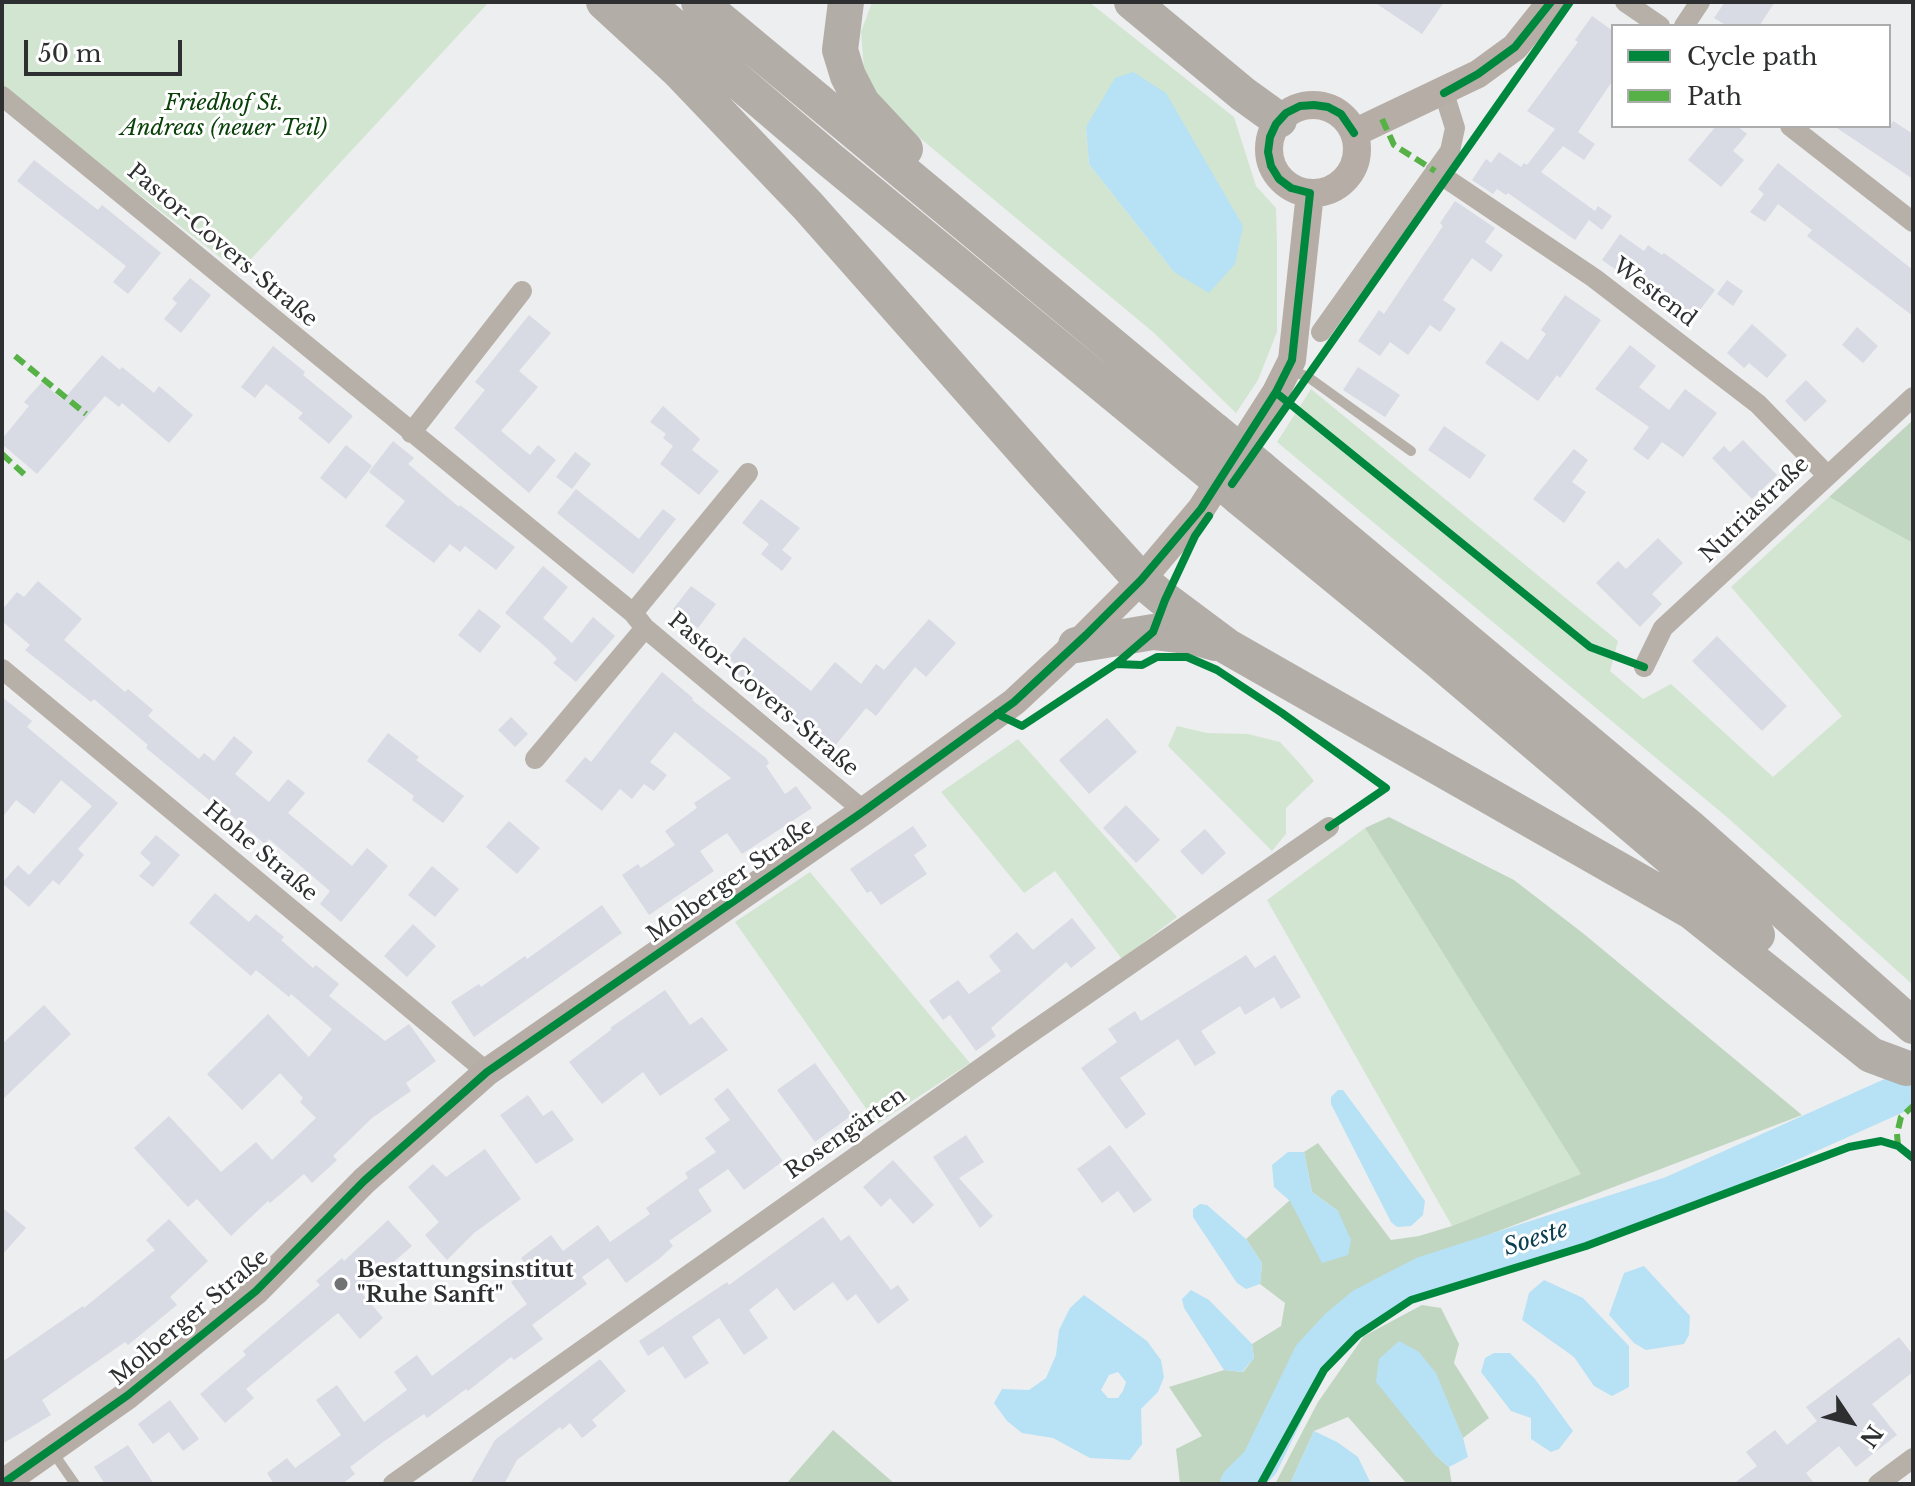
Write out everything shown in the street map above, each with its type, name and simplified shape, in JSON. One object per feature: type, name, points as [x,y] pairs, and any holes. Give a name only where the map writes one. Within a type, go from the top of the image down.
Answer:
[{"type":"highway","points":[[604,2],[679,71],[808,206],[1141,580],[1228,647],[1691,911],[1871,1055],[1909,1071]]},
{"type":"highway","points":[[645,2],[829,159],[1439,661],[1659,848],[1909,1071]]},
{"type":"highway","points":[[699,2],[1689,827],[1913,1026]]},
{"type":"highway","points":[[846,2],[840,50],[848,76],[862,103],[972,217],[1004,256]]},
{"type":"highway","points":[[1132,2],[1279,120]]},
{"type":"highway","points":[[1076,645],[1153,632],[1194,637],[1228,647]]},
{"type":"street","points":[[1354,133],[1444,93],[1478,74],[1515,47],[1551,2]]},
{"type":"street","points":[[1625,2],[1657,24]]},
{"type":"street","points":[[1685,24],[1700,2]]},
{"type":"street","points":[[1321,332],[1450,151],[1455,128],[1444,93]]},
{"type":"street","name":"Pastor-Covers-Straße","points":[[2,96],[639,620],[864,811]]},
{"type":"street","points":[[1300,106],[1328,107],[1341,114],[1354,133],[1357,154],[1353,167],[1345,180],[1334,188],[1310,193],[1291,188],[1279,179],[1271,166],[1268,152],[1270,137],[1279,120],[1300,106]]},
{"type":"street","points":[[1793,128],[1913,222]]},
{"type":"street","name":"Westend","points":[[1435,171],[1594,278],[1758,404],[1827,475]]},
{"type":"street","name":"Molberger Straße","points":[[2,1484],[128,1395],[256,1291],[364,1181],[487,1072],[864,811],[1014,702],[1076,645],[1141,580],[1201,509],[1288,369],[1295,336],[1310,193]]},
{"type":"street","points":[[411,433],[522,291]]},
{"type":"street","name":"Nutriastraße","points":[[1644,667],[1663,628],[1913,397]]},
{"type":"street","name":"Pastor-Covers-Straße","points":[[639,620],[748,473]]},
{"type":"street","points":[[535,759],[639,620]]},
{"type":"street","name":"Hohe Straße","points":[[2,669],[487,1072]]},
{"type":"street","name":"Rosengärten","points":[[393,1484],[1329,827]]},
{"type":"street","points":[[1878,1484],[1913,1458]]},
{"type":"lane","points":[[1288,369],[1308,377],[1411,451]]},
{"type":"lane","points":[[51,1450],[75,1484]]},
{"type":"green space","name":"Friedhof St. Andreas (neuer Teil)","points":[[2,2],[489,2],[239,272],[2,88]]},
{"type":"green space","points":[[872,2],[1089,2],[1234,117],[1256,186],[1276,208],[1277,244],[1277,332],[1258,380],[1236,413],[1153,332],[885,109],[865,82],[861,32]],"holes":[[[1086,127],[1174,272],[1089,164]]]},
{"type":"green space","points":[[1311,389],[1618,641],[1610,671],[1643,699],[1671,684],[1773,777],[1842,716],[1731,587],[1829,497],[1913,543],[1913,985],[1728,818],[1277,442]]},
{"type":"green space","points":[[1913,420],[1913,543],[1829,497]]},
{"type":"green space","points":[[1177,726],[1207,733],[1248,734],[1280,742],[1314,781],[1286,808],[1286,834],[1272,851],[1168,746]]},
{"type":"green space","points":[[1018,739],[1177,917],[1122,959],[1055,871],[1024,893],[941,792]]},
{"type":"green space","points":[[1389,817],[1514,880],[1584,934],[1802,1115],[1462,1245],[1448,1259],[1341,1314],[1292,1376],[1256,1460],[1232,1484],[1180,1484],[1176,1449],[1202,1436],[1169,1387],[1224,1370],[1243,1372],[1254,1358],[1252,1344],[1281,1326],[1285,1303],[1260,1284],[1262,1263],[1246,1239],[1290,1200],[1338,1211],[1312,1192],[1304,1152],[1318,1143],[1391,1240],[1452,1226],[1581,1174],[1365,828]]},
{"type":"green space","points":[[1365,828],[1582,1174],[1452,1226],[1267,900]]},
{"type":"green space","points":[[810,872],[970,1063],[877,1124],[735,922]]},
{"type":"green space","points":[[1422,1305],[1441,1308],[1459,1344],[1454,1363],[1489,1418],[1463,1438],[1451,1412],[1435,1455],[1449,1467],[1452,1484],[1407,1484],[1348,1417],[1314,1431],[1290,1484],[1275,1484],[1318,1402],[1364,1336]]},
{"type":"green space","points":[[833,1430],[895,1484],[786,1484]]},
{"type":"water","points":[[1133,72],[1166,93],[1243,226],[1235,264],[1209,293],[1174,272],[1089,164],[1086,127],[1115,78]]},
{"type":"water","points":[[1338,1090],[1343,1090],[1425,1201],[1423,1215],[1411,1226],[1397,1227],[1391,1222],[1331,1104],[1331,1097]]},
{"type":"water","points":[[1288,1152],[1304,1152],[1312,1192],[1338,1211],[1351,1240],[1348,1255],[1322,1263],[1290,1201],[1274,1187],[1272,1165]]},
{"type":"water","points":[[1200,1204],[1207,1205],[1246,1239],[1262,1263],[1260,1284],[1246,1289],[1237,1283],[1193,1217],[1193,1209]]},
{"type":"water","points":[[1644,1266],[1690,1316],[1689,1335],[1684,1344],[1646,1350],[1634,1343],[1609,1315],[1624,1273]]},
{"type":"water","points":[[1544,1280],[1583,1298],[1629,1346],[1629,1387],[1612,1396],[1594,1386],[1574,1357],[1522,1320],[1529,1293]]},
{"type":"water","points":[[1191,1290],[1209,1300],[1252,1344],[1254,1358],[1242,1372],[1224,1370],[1184,1308],[1182,1299]]},
{"type":"water","points":[[1084,1295],[1147,1341],[1161,1360],[1164,1377],[1158,1392],[1141,1409],[1142,1444],[1130,1460],[1090,1458],[1053,1438],[1022,1433],[1007,1421],[994,1403],[1002,1389],[1029,1390],[1046,1378],[1056,1355],[1059,1330],[1070,1308]],"holes":[[[1118,1372],[1126,1382],[1118,1398],[1108,1398],[1101,1390],[1109,1375]]]},
{"type":"water","points":[[1399,1341],[1419,1352],[1436,1373],[1463,1438],[1468,1457],[1449,1467],[1435,1455],[1376,1382],[1379,1359]]},
{"type":"water","points":[[1494,1353],[1510,1353],[1535,1379],[1573,1431],[1559,1449],[1551,1452],[1531,1439],[1531,1418],[1511,1411],[1481,1372],[1485,1358]]},
{"type":"water","points":[[1314,1431],[1358,1457],[1371,1484],[1290,1484]]},
{"type":"building","points":[[1374,2],[1444,2],[1422,34]]},
{"type":"building","points":[[1725,2],[1775,2],[1760,24],[1724,24],[1714,18]]},
{"type":"building","points":[[1592,16],[1611,30],[1611,83],[1578,132],[1595,144],[1584,160],[1563,146],[1541,172],[1595,211],[1598,206],[1612,216],[1602,230],[1589,220],[1575,240],[1508,193],[1506,195],[1497,189],[1493,194],[1472,180],[1486,159],[1491,163],[1499,152],[1521,167],[1524,163],[1527,165],[1555,129],[1527,111],[1578,42],[1575,40]]},
{"type":"building","points":[[1893,121],[1913,134],[1913,179],[1837,128],[1891,128]]},
{"type":"building","points":[[1714,128],[1740,128],[1747,134],[1733,151],[1744,160],[1721,187],[1688,160]]},
{"type":"building","points":[[34,160],[98,210],[102,205],[161,253],[128,294],[113,282],[126,266],[17,181]]},
{"type":"building","points":[[1778,163],[1913,270],[1913,316],[1807,236],[1812,230],[1778,204],[1765,222],[1750,212],[1764,194],[1758,189]]},
{"type":"building","points":[[1455,201],[1495,228],[1485,242],[1503,255],[1491,272],[1472,258],[1443,300],[1456,309],[1440,332],[1430,325],[1408,355],[1390,342],[1380,356],[1358,341],[1379,310],[1384,314],[1443,226],[1440,223]]},
{"type":"building","points":[[1620,234],[1644,251],[1648,245],[1662,255],[1664,253],[1715,290],[1688,326],[1672,314],[1675,310],[1664,302],[1669,294],[1635,270],[1629,279],[1602,260]]},
{"type":"building","points":[[190,278],[211,295],[181,333],[164,319],[177,303],[172,299]]},
{"type":"building","points":[[1727,280],[1743,291],[1733,306],[1717,294]]},
{"type":"building","points":[[1565,295],[1601,320],[1560,378],[1557,375],[1538,401],[1485,363],[1501,341],[1528,360],[1546,334],[1541,330]]},
{"type":"building","points":[[529,315],[551,333],[519,371],[538,387],[501,431],[530,455],[538,445],[556,460],[529,493],[454,428],[485,390],[475,382]]},
{"type":"building","points":[[1752,324],[1787,355],[1767,378],[1749,363],[1744,368],[1727,353]]},
{"type":"building","points":[[1857,327],[1878,346],[1863,363],[1842,345]]},
{"type":"building","points":[[1630,345],[1656,366],[1639,387],[1669,410],[1685,389],[1717,413],[1683,457],[1662,442],[1648,460],[1633,449],[1649,427],[1595,389]]},
{"type":"building","points":[[273,346],[353,416],[329,444],[298,418],[303,413],[266,384],[255,398],[241,387]]},
{"type":"building","points":[[102,355],[154,393],[159,386],[193,415],[169,443],[122,403],[119,407],[105,396],[37,474],[2,444],[2,439],[29,406],[24,402],[42,382],[63,400]]},
{"type":"building","points":[[1358,367],[1400,395],[1385,417],[1343,390]]},
{"type":"building","points":[[1806,380],[1827,401],[1805,422],[1785,401]]},
{"type":"building","points":[[663,406],[700,439],[692,450],[719,471],[699,495],[660,464],[673,446],[663,438],[666,434],[650,422]]},
{"type":"building","points":[[1444,426],[1486,455],[1470,479],[1428,450]]},
{"type":"building","points":[[1743,440],[1777,475],[1752,499],[1712,458],[1724,446],[1730,452]]},
{"type":"building","points":[[393,441],[414,458],[408,464],[459,507],[515,547],[496,570],[465,546],[460,552],[450,544],[434,563],[385,526],[405,501],[369,472]]},
{"type":"building","points":[[346,445],[372,466],[346,499],[320,478]]},
{"type":"building","points":[[1574,449],[1588,460],[1572,482],[1586,492],[1564,523],[1533,499]]},
{"type":"building","points":[[575,452],[591,464],[572,489],[556,477]]},
{"type":"building","points":[[576,489],[639,539],[663,509],[676,519],[633,574],[557,513]]},
{"type":"building","points":[[761,499],[800,528],[782,550],[792,558],[782,571],[761,554],[769,544],[742,523]]},
{"type":"building","points":[[1658,538],[1683,563],[1652,594],[1662,604],[1640,627],[1596,583],[1618,561],[1626,569]]},
{"type":"building","points":[[543,566],[568,587],[543,618],[572,643],[593,617],[615,636],[576,682],[553,663],[557,659],[548,649],[505,613]]},
{"type":"building","points":[[38,581],[82,619],[64,640],[125,692],[128,689],[153,710],[148,716],[199,759],[204,753],[214,761],[234,736],[253,752],[235,774],[269,802],[288,779],[305,793],[288,813],[352,866],[367,848],[388,866],[341,922],[320,904],[330,891],[269,839],[265,844],[216,802],[214,804],[146,748],[148,745],[94,699],[91,702],[25,650],[30,645],[2,621],[2,610],[17,592],[24,597]]},
{"type":"building","points":[[691,586],[716,604],[698,628],[673,609]]},
{"type":"building","points":[[479,609],[501,626],[480,653],[458,635]]},
{"type":"building","points":[[929,619],[956,643],[926,677],[915,667],[876,716],[866,708],[830,752],[765,694],[734,671],[738,666],[728,658],[744,637],[811,691],[835,662],[861,684],[876,664],[884,670]]},
{"type":"building","points":[[1717,636],[1787,706],[1762,731],[1692,661]]},
{"type":"building","points":[[662,672],[692,700],[766,758],[769,763],[766,766],[785,794],[796,786],[812,808],[742,854],[727,833],[700,851],[714,871],[649,915],[622,875],[638,864],[641,868],[675,845],[665,831],[697,808],[694,803],[731,778],[675,732],[650,762],[667,775],[654,791],[644,784],[632,799],[620,789],[602,811],[565,781],[585,757],[591,762]]},
{"type":"building","points":[[2,697],[32,721],[27,727],[118,803],[78,849],[84,855],[59,885],[53,880],[29,907],[2,883],[18,865],[29,875],[92,806],[61,780],[34,814],[16,800],[2,818]]},
{"type":"building","points":[[511,717],[528,734],[515,747],[498,730]]},
{"type":"building","points":[[1107,718],[1137,752],[1089,794],[1059,760]]},
{"type":"building","points":[[388,733],[419,757],[416,760],[464,796],[443,823],[412,800],[414,796],[367,761]]},
{"type":"building","points":[[1126,805],[1160,840],[1136,863],[1103,828]]},
{"type":"building","points":[[509,821],[540,848],[517,874],[486,847]]},
{"type":"building","points":[[913,826],[927,846],[914,855],[927,874],[881,905],[871,891],[867,893],[850,869]]},
{"type":"building","points":[[1205,829],[1226,853],[1202,875],[1180,851]]},
{"type":"building","points":[[156,835],[180,855],[153,887],[139,876],[151,863],[140,853]]},
{"type":"building","points":[[432,866],[459,889],[435,917],[408,895]]},
{"type":"building","points":[[215,893],[249,922],[256,914],[284,937],[281,940],[313,968],[316,965],[339,984],[329,996],[385,1041],[409,1024],[436,1061],[406,1083],[411,1091],[372,1118],[333,1156],[337,1160],[312,1183],[304,1174],[270,1203],[268,1201],[231,1236],[197,1199],[188,1207],[134,1148],[169,1116],[221,1172],[256,1142],[272,1160],[316,1118],[300,1102],[303,1098],[280,1073],[242,1110],[207,1074],[268,1014],[309,1057],[332,1029],[291,994],[289,997],[256,970],[251,976],[189,923]]},
{"type":"building","points":[[602,905],[622,933],[474,1037],[451,1002],[479,984],[481,987],[525,956],[527,959]]},
{"type":"building","points":[[1072,918],[1096,948],[1071,968],[1066,962],[991,1028],[996,1036],[976,1051],[950,1015],[943,1020],[929,1001],[958,980],[969,994],[1001,971],[989,956],[1017,932],[1033,950]]},
{"type":"building","points":[[413,924],[436,946],[407,977],[384,956]]},
{"type":"building","points":[[1246,955],[1255,968],[1275,955],[1301,997],[1281,1009],[1274,997],[1245,1015],[1240,1006],[1201,1031],[1216,1053],[1195,1066],[1178,1039],[1120,1078],[1146,1114],[1126,1129],[1081,1068],[1117,1042],[1108,1029],[1135,1011],[1141,1021]]},
{"type":"building","points":[[665,990],[690,1025],[702,1017],[728,1050],[660,1096],[643,1072],[602,1104],[569,1062],[610,1028]]},
{"type":"building","points":[[44,1005],[71,1034],[2,1100],[2,1044]]},
{"type":"building","points":[[815,1063],[852,1115],[815,1142],[777,1090]]},
{"type":"building","points":[[728,1088],[783,1161],[744,1190],[728,1169],[698,1190],[712,1211],[669,1241],[673,1246],[659,1259],[626,1283],[608,1258],[582,1277],[587,1284],[532,1325],[543,1339],[514,1360],[511,1357],[427,1418],[424,1414],[383,1442],[350,1467],[355,1474],[342,1484],[274,1484],[267,1473],[287,1458],[295,1468],[341,1435],[316,1400],[337,1385],[364,1422],[407,1390],[394,1372],[417,1355],[432,1376],[527,1304],[511,1282],[529,1269],[521,1258],[551,1235],[563,1251],[598,1225],[610,1242],[650,1214],[646,1208],[688,1178],[685,1173],[716,1152],[705,1138],[730,1120],[714,1099]]},
{"type":"building","points":[[528,1095],[543,1116],[552,1110],[574,1140],[536,1164],[500,1115]]},
{"type":"building","points":[[966,1135],[984,1162],[959,1178],[993,1216],[980,1228],[933,1157]]},
{"type":"building","points":[[1110,1145],[1152,1200],[1134,1213],[1118,1191],[1102,1203],[1077,1169]]},
{"type":"building","points":[[485,1149],[521,1199],[474,1233],[447,1260],[425,1235],[439,1222],[408,1187],[433,1164],[446,1177]]},
{"type":"building","points":[[893,1160],[934,1205],[913,1224],[890,1198],[881,1207],[863,1187]]},
{"type":"building","points":[[2,1207],[26,1228],[2,1255]]},
{"type":"building","points":[[823,1217],[841,1241],[849,1235],[891,1290],[898,1285],[909,1300],[878,1324],[856,1294],[847,1301],[833,1282],[794,1311],[777,1288],[749,1310],[768,1338],[744,1355],[719,1318],[692,1337],[709,1363],[685,1379],[663,1346],[648,1356],[639,1341],[727,1282],[729,1285]]},
{"type":"building","points":[[169,1219],[208,1261],[170,1297],[177,1305],[128,1345],[125,1342],[42,1400],[51,1415],[2,1444],[2,1362],[84,1308],[155,1250],[146,1240]]},
{"type":"building","points":[[388,1220],[412,1246],[360,1291],[383,1318],[360,1339],[338,1313],[246,1389],[254,1398],[225,1423],[200,1394],[246,1355],[243,1351],[320,1285],[316,1281],[342,1258],[344,1261]]},
{"type":"building","points":[[1899,1337],[1913,1355],[1913,1372],[1872,1404],[1897,1435],[1856,1467],[1839,1446],[1806,1473],[1815,1484],[1733,1484],[1757,1466],[1746,1452],[1775,1430],[1787,1445],[1817,1421],[1806,1407]]},
{"type":"building","points":[[600,1359],[626,1391],[592,1420],[597,1426],[582,1438],[570,1423],[562,1430],[560,1427],[517,1460],[504,1484],[470,1484],[495,1440]]},
{"type":"building","points":[[170,1400],[199,1439],[183,1451],[169,1432],[153,1444],[138,1424]]},
{"type":"building","points":[[128,1445],[154,1484],[105,1484],[94,1467]]},
{"type":"waterway","name":"Soeste","points":[[1239,1484],[1260,1463],[1312,1356],[1363,1307],[1425,1275],[1672,1195],[1913,1087]]},
{"type":"marked path","points":[[1382,119],[1394,145],[1435,171]]},
{"type":"marked path","points":[[15,356],[86,414]]},
{"type":"marked path","points":[[2,454],[25,475]]},
{"type":"marked path","points":[[1898,1146],[1901,1117],[1913,1106]]},
{"type":"cycle path","points":[[1444,93],[1478,74],[1515,47],[1551,2]]},
{"type":"cycle path","points":[[1232,484],[1570,2]]},
{"type":"cycle path","points":[[2,1484],[128,1395],[256,1291],[364,1181],[487,1072],[864,811],[1014,702],[1086,635],[1141,580],[1201,509],[1276,392],[1292,360],[1310,193],[1291,188],[1279,179],[1271,166],[1268,152],[1276,124],[1286,113],[1300,106],[1314,105],[1328,107],[1341,114],[1354,133]]},
{"type":"cycle path","points":[[1279,395],[1590,647],[1644,667]]},
{"type":"cycle path","points":[[1209,516],[1195,536],[1153,632],[1116,664],[1142,665],[1157,657],[1187,657],[1217,670],[1386,788],[1329,827]]},
{"type":"cycle path","points":[[997,714],[1022,726],[1116,664]]},
{"type":"cycle path","points":[[1261,1484],[1324,1370],[1358,1335],[1411,1300],[1586,1246],[1849,1147],[1881,1141],[1898,1146],[1913,1158]]},
{"type":"place","name":"Bestattungsinstitut \"Ruhe Sanft\"","points":[[341,1284]]}]
